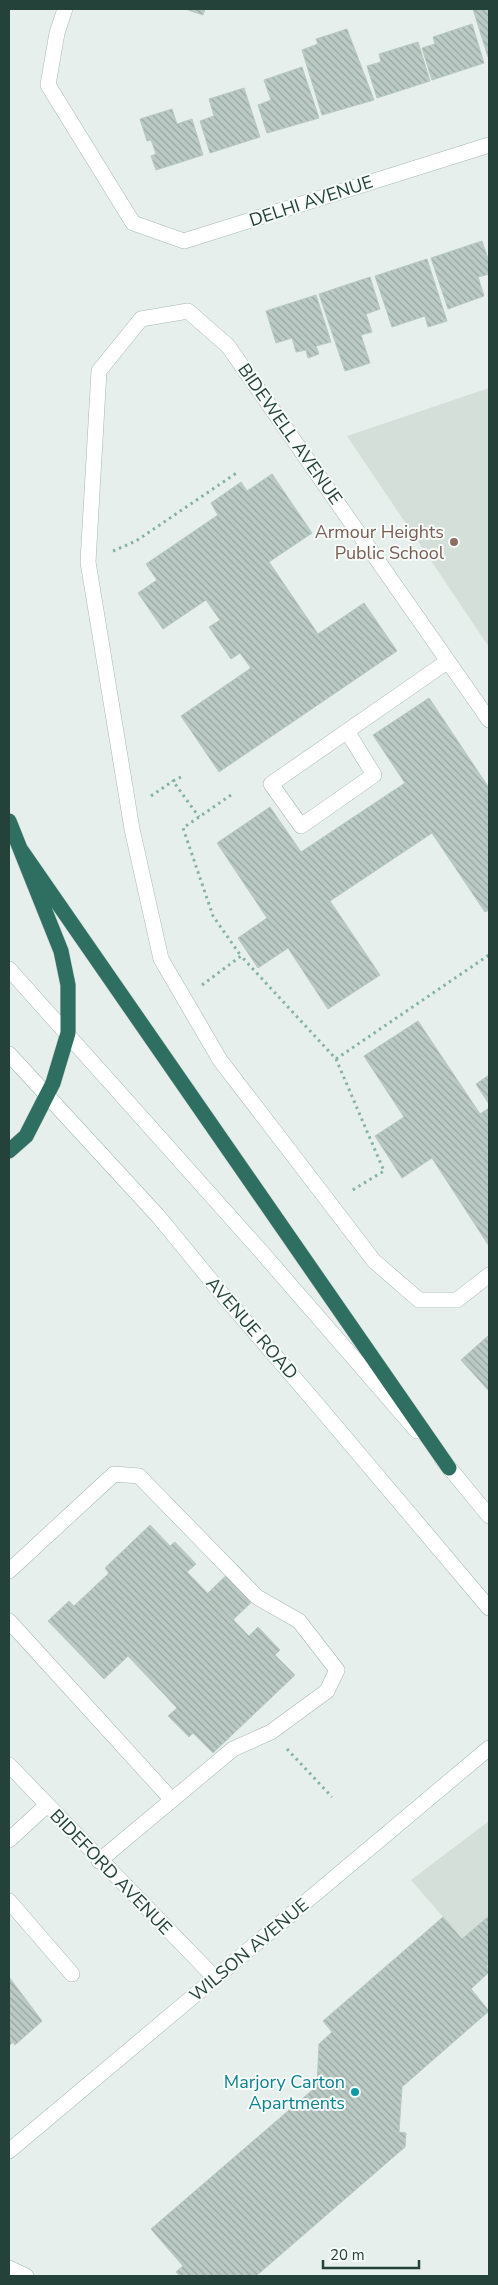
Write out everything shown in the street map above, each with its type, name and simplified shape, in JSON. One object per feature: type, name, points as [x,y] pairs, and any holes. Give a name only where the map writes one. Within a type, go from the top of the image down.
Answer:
[{"type":"highway","points":[[9,821],[61,951],[68,985],[68,1034],[53,1083],[26,1136],[9,1151]]},
{"type":"highway","points":[[21,850],[450,1468]]},
{"type":"main road","name":"DELHI AVENUE","points":[[65,9],[57,33],[48,84],[134,223],[184,241],[489,144]]},
{"type":"main road","name":"BIDEWELL AVENUE","points":[[88,562],[99,371],[141,319],[188,311],[228,346],[489,720]]},
{"type":"main road","points":[[88,562],[132,828],[160,959],[220,1060],[374,1261],[419,1300],[457,1300],[489,1275]]},
{"type":"main road","points":[[347,731],[374,775],[301,826],[271,784],[347,731],[448,661]]},
{"type":"main road","points":[[9,969],[450,1468],[489,1516]]},
{"type":"main road","name":"AVENUE ROAD","points":[[9,1054],[46,1097],[158,1216],[489,1608]]},
{"type":"main road","points":[[9,1571],[114,1474],[139,1476],[257,1597],[299,1621],[337,1670],[327,1691],[272,1732],[233,1749],[100,1860]]},
{"type":"main road","points":[[9,1621],[172,1800]]},
{"type":"main road","name":"WILSON AVENUE","points":[[9,2151],[489,1748]]},
{"type":"main road","name":"BIDEFORD AVENUE","points":[[9,1765],[215,1978]]},
{"type":"main road","points":[[9,1840],[47,1805]]},
{"type":"main road","points":[[9,1901],[72,1974]]},
{"type":"main road","points":[[9,2268],[26,2276]]},
{"type":"path","points":[[88,562],[136,541],[238,472]]},
{"type":"path","points":[[180,777],[173,781],[199,817]]},
{"type":"path","points":[[231,795],[183,828],[213,916],[241,956],[336,1059],[384,1171],[350,1191]]},
{"type":"path","points":[[195,990],[241,956]]},
{"type":"path","points":[[336,1059],[489,956]]},
{"type":"path","points":[[272,1732],[332,1797]]},
{"type":"shaded area","name":"Armour Heights Public School","points":[[489,388],[489,647],[347,436]]},
{"type":"shaded area","points":[[489,1821],[489,1970],[411,1880]]},
{"type":"building","points":[[185,9],[205,9],[203,15]]},
{"type":"building","points":[[473,9],[489,9],[489,57],[488,57]]},
{"type":"building","points":[[472,24],[484,63],[432,80],[422,48],[435,44],[433,37]]},
{"type":"building","points":[[347,29],[374,100],[322,115],[302,50],[318,44],[316,39]]},
{"type":"building","points":[[418,42],[430,81],[377,98],[367,66],[381,62],[379,54]]},
{"type":"building","points":[[302,67],[319,118],[267,133],[258,105],[271,100],[264,80]]},
{"type":"building","points":[[244,88],[260,137],[210,153],[200,121],[214,116],[209,99]]},
{"type":"building","points":[[172,109],[177,124],[192,119],[203,155],[156,170],[151,156],[156,154],[151,140],[147,141],[140,119]]},
{"type":"building","points":[[482,241],[489,261],[489,274],[478,277],[484,296],[448,309],[431,258]]},
{"type":"building","points":[[427,259],[447,321],[428,327],[425,316],[392,327],[375,276]]},
{"type":"building","points":[[370,277],[380,309],[366,314],[372,332],[361,335],[370,363],[345,371],[319,294]]},
{"type":"building","points":[[316,295],[331,342],[316,346],[319,354],[308,358],[306,350],[296,352],[292,338],[276,343],[266,311]]},
{"type":"building","points":[[272,474],[312,533],[269,562],[318,634],[364,603],[397,651],[219,772],[181,716],[251,668],[240,653],[231,659],[209,627],[220,620],[206,600],[163,629],[138,593],[157,580],[146,564],[218,515],[211,503],[241,482],[247,491]]},
{"type":"building","points":[[429,698],[489,788],[489,910],[485,912],[432,833],[330,901],[380,975],[328,1009],[288,948],[258,968],[238,938],[267,918],[217,843],[270,807],[301,852],[405,783],[373,735]]},
{"type":"building","points":[[418,1021],[480,1114],[489,1108],[489,1246],[432,1158],[402,1178],[375,1136],[404,1117],[364,1056]]},
{"type":"building","points":[[489,1075],[489,1104],[476,1084]]},
{"type":"building","points":[[489,1335],[489,1391],[461,1360]]},
{"type":"building","points":[[150,1525],[170,1546],[175,1542],[196,1564],[187,1572],[249,1636],[258,1627],[280,1650],[275,1655],[295,1675],[213,1753],[193,1733],[189,1737],[168,1716],[177,1708],[128,1656],[104,1679],[48,1621],[69,1601],[74,1606],[109,1573],[105,1568]]},
{"type":"building","points":[[237,1565],[262,1592],[233,1620],[208,1593]]},
{"type":"building","name":"Marjory Carton Apartments","points":[[489,1916],[489,1964],[486,1966],[489,1972],[471,1989],[489,2011],[402,2087],[399,2132],[406,2133],[405,2147],[256,2276],[180,2276],[176,2272],[183,2266],[151,2229],[317,2086],[319,2044],[332,2032],[323,2021],[443,1917],[462,1939]]},
{"type":"building","points":[[9,1977],[42,2021],[15,2045],[13,2042],[9,2046]]},
{"type":"place","name":"Armour Heights Public School","points":[[454,542]]},
{"type":"place","name":"Marjory Carton Apartments","points":[[355,2092]]}]
